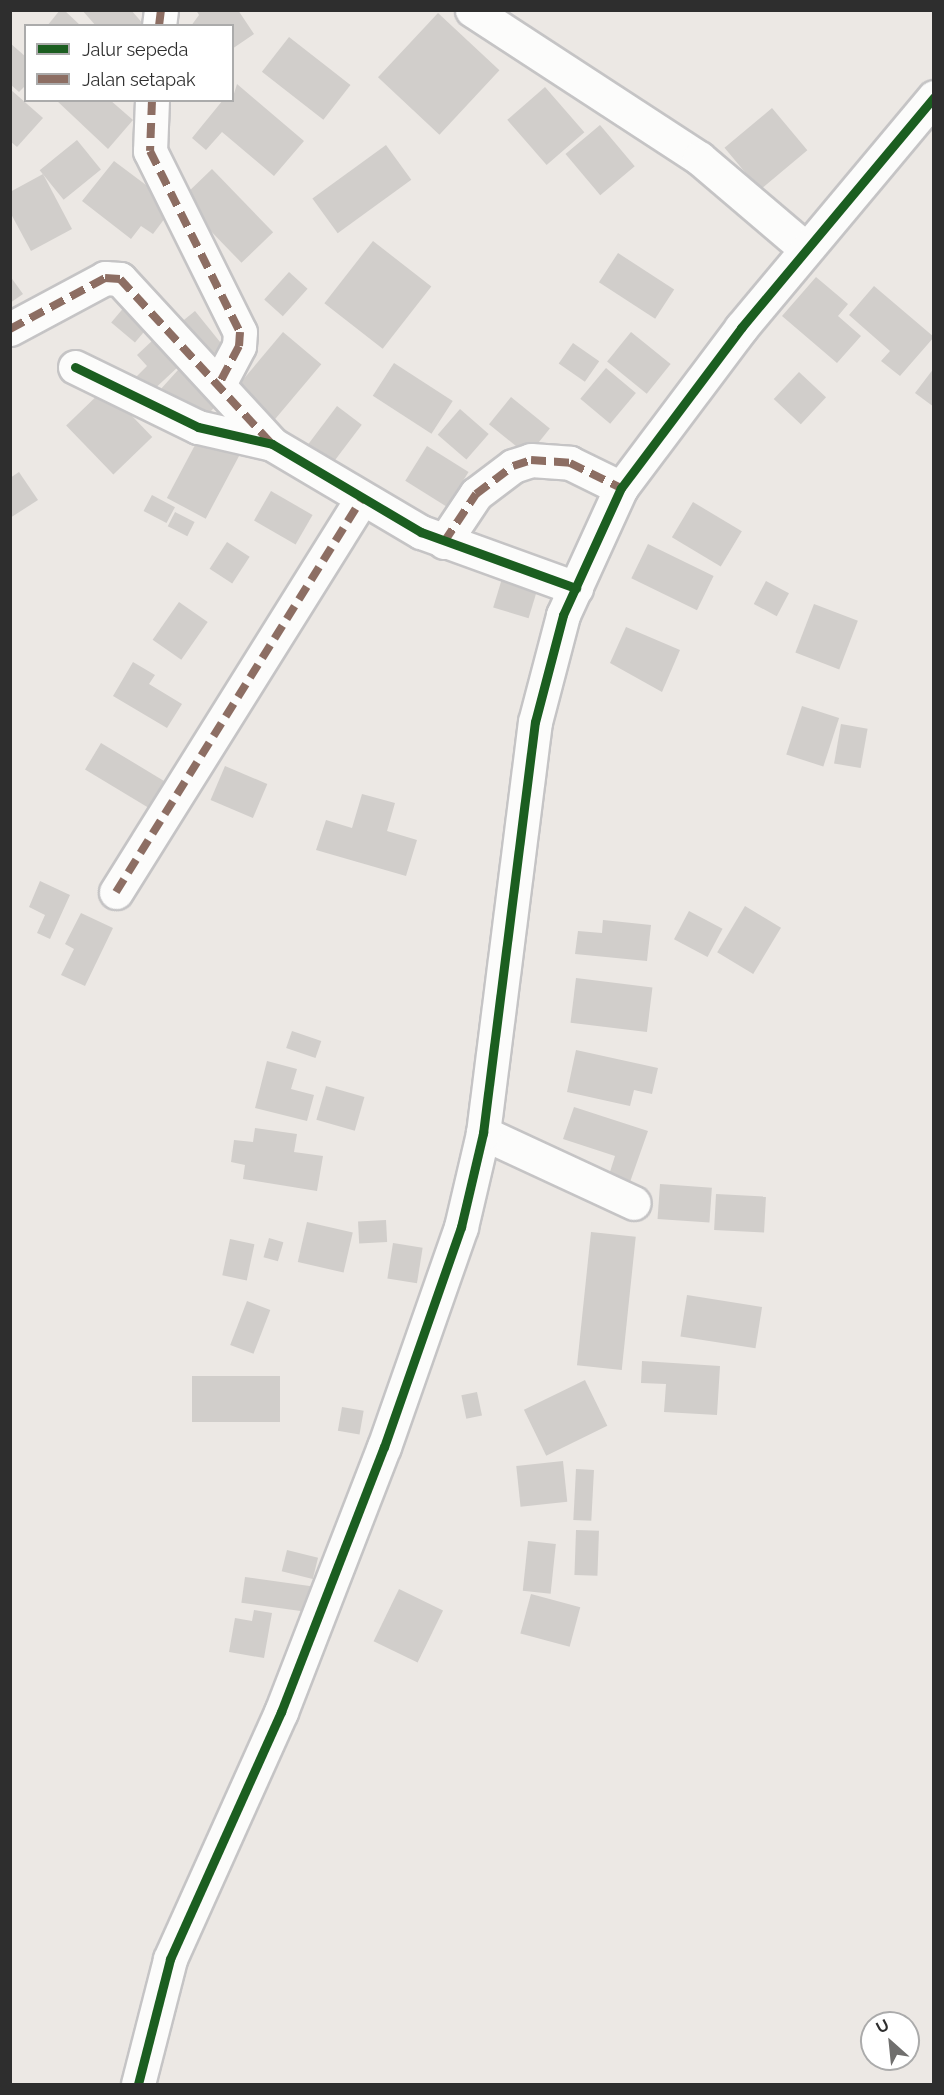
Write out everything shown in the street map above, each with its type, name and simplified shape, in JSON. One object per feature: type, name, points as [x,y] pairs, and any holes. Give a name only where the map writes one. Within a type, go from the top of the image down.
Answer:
[{"type":"street","points":[[472,10],[699,159],[806,249]]},
{"type":"street","points":[[138,2085],[170,1959],[281,1713],[437,1303],[483,1133],[535,722],[563,615],[621,488],[806,249],[933,97]]},
{"type":"street","points":[[152,102],[150,152],[240,332],[239,346],[219,384]]},
{"type":"street","points":[[10,329],[105,278],[120,279],[272,444],[362,499],[444,542],[576,588]]},
{"type":"street","points":[[75,368],[198,427],[272,444]]},
{"type":"street","points":[[444,542],[476,494],[513,466],[531,460],[570,463],[621,488]]},
{"type":"street","points":[[116,892],[362,499]]},
{"type":"street","points":[[483,1133],[634,1203]]},
{"type":"building","points":[[60,10],[64,10],[79,24],[49,24]]},
{"type":"building","points":[[82,10],[131,10],[143,24],[94,24]]},
{"type":"building","points":[[196,10],[238,10],[254,34],[234,48],[234,24],[192,24],[199,15]]},
{"type":"building","points":[[438,13],[499,70],[439,135],[378,77]]},
{"type":"building","points":[[289,37],[350,85],[323,120],[262,72]]},
{"type":"building","points":[[10,43],[24,55],[24,87],[19,92],[10,84]]},
{"type":"building","points":[[237,84],[304,141],[274,176],[222,132],[206,150],[192,138],[221,102],[234,102]]},
{"type":"building","points":[[545,87],[584,132],[547,165],[507,120]]},
{"type":"building","points":[[10,89],[43,118],[17,147],[10,141]]},
{"type":"building","points":[[58,102],[112,102],[133,120],[108,149]]},
{"type":"building","points":[[772,108],[807,150],[760,190],[725,148]]},
{"type":"building","points":[[600,125],[635,166],[600,195],[566,154]]},
{"type":"building","points":[[77,140],[101,170],[64,200],[40,170]]},
{"type":"building","points":[[386,145],[411,180],[338,233],[312,198]]},
{"type":"building","points":[[114,161],[174,206],[153,234],[141,226],[131,239],[82,201]]},
{"type":"building","points":[[212,169],[273,232],[241,263],[180,200]]},
{"type":"building","points":[[43,174],[72,229],[31,251],[10,212],[10,192]]},
{"type":"building","points":[[373,241],[431,287],[383,349],[324,303]]},
{"type":"building","points":[[618,253],[674,289],[655,319],[599,282]]},
{"type":"building","points":[[289,272],[308,289],[283,316],[264,299]]},
{"type":"building","points":[[10,276],[23,294],[10,303]]},
{"type":"building","points":[[816,277],[848,304],[838,316],[861,336],[837,363],[782,316]]},
{"type":"building","points":[[874,286],[934,337],[900,376],[881,361],[890,351],[849,315]]},
{"type":"building","points":[[126,305],[150,325],[135,343],[111,323]]},
{"type":"building","points":[[195,311],[228,352],[212,365],[179,324]]},
{"type":"building","points":[[283,332],[321,364],[273,422],[235,389]]},
{"type":"building","points":[[631,332],[671,364],[647,394],[607,362]]},
{"type":"building","points":[[154,339],[179,366],[149,394],[134,379],[147,366],[137,355]]},
{"type":"building","points":[[573,343],[599,361],[585,382],[559,363]]},
{"type":"building","points":[[187,360],[226,395],[200,423],[162,388]]},
{"type":"building","points":[[394,363],[453,401],[431,434],[373,396]]},
{"type":"building","points":[[606,368],[636,393],[610,424],[580,399]]},
{"type":"building","points":[[934,368],[934,407],[915,393]]},
{"type":"building","points":[[799,372],[826,397],[801,424],[774,399]]},
{"type":"building","points":[[105,388],[152,437],[113,474],[66,426]]},
{"type":"building","points":[[511,397],[550,428],[528,456],[489,424]]},
{"type":"building","points":[[337,406],[362,425],[332,464],[308,445]]},
{"type":"building","points":[[460,409],[489,434],[466,460],[438,435]]},
{"type":"building","points":[[203,430],[242,451],[206,519],[167,498]]},
{"type":"building","points":[[427,446],[469,472],[447,507],[405,481]]},
{"type":"building","points":[[19,472],[38,500],[10,518],[10,478]]},
{"type":"building","points":[[271,491],[313,515],[296,544],[254,520]]},
{"type":"building","points":[[152,495],[175,507],[167,523],[144,511]]},
{"type":"building","points":[[693,502],[742,531],[721,567],[672,537]]},
{"type":"building","points":[[175,512],[195,522],[187,536],[168,526]]},
{"type":"building","points":[[227,542],[250,557],[232,584],[210,569]]},
{"type":"building","points":[[648,544],[714,576],[697,610],[631,578]]},
{"type":"building","points":[[504,572],[539,583],[529,618],[493,607]]},
{"type":"building","points":[[766,581],[789,593],[777,616],[754,604]]},
{"type":"building","points":[[179,602],[208,622],[181,660],[153,640]]},
{"type":"building","points":[[814,604],[858,621],[839,669],[795,653]]},
{"type":"building","points":[[626,627],[680,650],[662,692],[610,663]]},
{"type":"building","points":[[133,662],[155,675],[149,684],[182,704],[167,728],[113,696]]},
{"type":"building","points":[[802,706],[839,718],[823,767],[786,755]]},
{"type":"building","points":[[841,724],[868,729],[861,768],[834,763]]},
{"type":"building","points":[[101,743],[165,782],[149,808],[85,770]]},
{"type":"building","points":[[225,766],[267,784],[253,818],[211,800]]},
{"type":"building","points":[[362,794],[395,803],[387,831],[417,840],[406,876],[316,850],[326,820],[352,828]]},
{"type":"building","points":[[40,881],[70,895],[50,939],[37,933],[45,915],[29,907]]},
{"type":"building","points":[[745,906],[781,928],[753,974],[717,952]]},
{"type":"building","points":[[689,911],[723,929],[708,957],[674,939]]},
{"type":"building","points":[[81,913],[113,928],[85,986],[61,975],[74,949],[65,944]]},
{"type":"building","points":[[603,920],[651,925],[647,961],[575,954],[578,931],[602,933]]},
{"type":"building","points":[[576,978],[652,987],[647,1032],[571,1023]]},
{"type":"building","points":[[292,1031],[321,1041],[315,1058],[286,1048]]},
{"type":"building","points":[[576,1050],[658,1068],[652,1094],[634,1090],[630,1106],[567,1092]]},
{"type":"building","points":[[267,1061],[297,1069],[291,1089],[314,1095],[307,1121],[255,1108]]},
{"type":"building","points":[[326,1086],[364,1097],[355,1131],[316,1120]]},
{"type":"building","points":[[574,1107],[648,1131],[630,1182],[609,1175],[615,1156],[563,1139]]},
{"type":"building","points":[[255,1128],[297,1134],[294,1152],[323,1156],[317,1191],[243,1179],[245,1165],[231,1162],[234,1140],[253,1142]]},
{"type":"building","points":[[660,1184],[712,1188],[709,1223],[658,1219]]},
{"type":"building","points":[[716,1194],[766,1197],[764,1233],[714,1230]]},
{"type":"building","points":[[386,1220],[387,1242],[359,1243],[358,1221]]},
{"type":"building","points":[[307,1222],[353,1233],[344,1273],[298,1262]]},
{"type":"building","points":[[591,1232],[636,1237],[622,1370],[577,1365]]},
{"type":"building","points":[[269,1238],[283,1242],[278,1261],[263,1257]]},
{"type":"building","points":[[230,1239],[254,1244],[247,1280],[222,1275]]},
{"type":"building","points":[[393,1243],[423,1248],[417,1283],[387,1279]]},
{"type":"building","points":[[687,1295],[762,1307],[755,1348],[680,1336]]},
{"type":"building","points":[[247,1301],[270,1310],[253,1354],[230,1345]]},
{"type":"building","points":[[642,1361],[720,1366],[717,1415],[664,1412],[666,1384],[641,1383]]},
{"type":"building","points":[[192,1376],[280,1376],[280,1422],[192,1422]]},
{"type":"building","points":[[585,1380],[607,1426],[546,1456],[524,1410]]},
{"type":"building","points":[[477,1392],[482,1415],[466,1419],[461,1395]]},
{"type":"building","points":[[342,1407],[364,1411],[359,1434],[338,1431]]},
{"type":"building","points":[[563,1461],[567,1502],[521,1507],[516,1466]]},
{"type":"building","points":[[576,1469],[594,1470],[591,1521],[573,1520]]},
{"type":"building","points":[[576,1530],[599,1531],[597,1576],[574,1575]]},
{"type":"building","points":[[528,1541],[556,1544],[551,1594],[523,1591]]},
{"type":"building","points":[[287,1550],[318,1558],[313,1579],[282,1571]]},
{"type":"building","points":[[245,1577],[311,1586],[308,1612],[241,1603]]},
{"type":"building","points":[[399,1589],[443,1610],[418,1663],[374,1641]]},
{"type":"building","points":[[531,1594],[580,1607],[570,1647],[520,1634]]},
{"type":"building","points":[[254,1610],[272,1613],[264,1658],[229,1652],[235,1618],[252,1621]]},
{"type":"marked path","points":[[159,24],[161,10]]},
{"type":"marked path","points":[[152,102],[150,151],[240,332],[239,346],[219,384]]},
{"type":"marked path","points":[[10,329],[105,278],[120,279],[270,442]]},
{"type":"marked path","points":[[444,542],[476,494],[513,466],[531,460],[570,463],[621,488]]},
{"type":"marked path","points":[[116,892],[362,499]]},
{"type":"cycle path","points":[[138,2084],[170,1959],[281,1712],[384,1447],[461,1227],[483,1133],[535,722],[563,615],[621,488],[741,328],[934,97]]},
{"type":"cycle path","points":[[75,367],[198,427],[272,444],[421,532],[576,588]]}]
